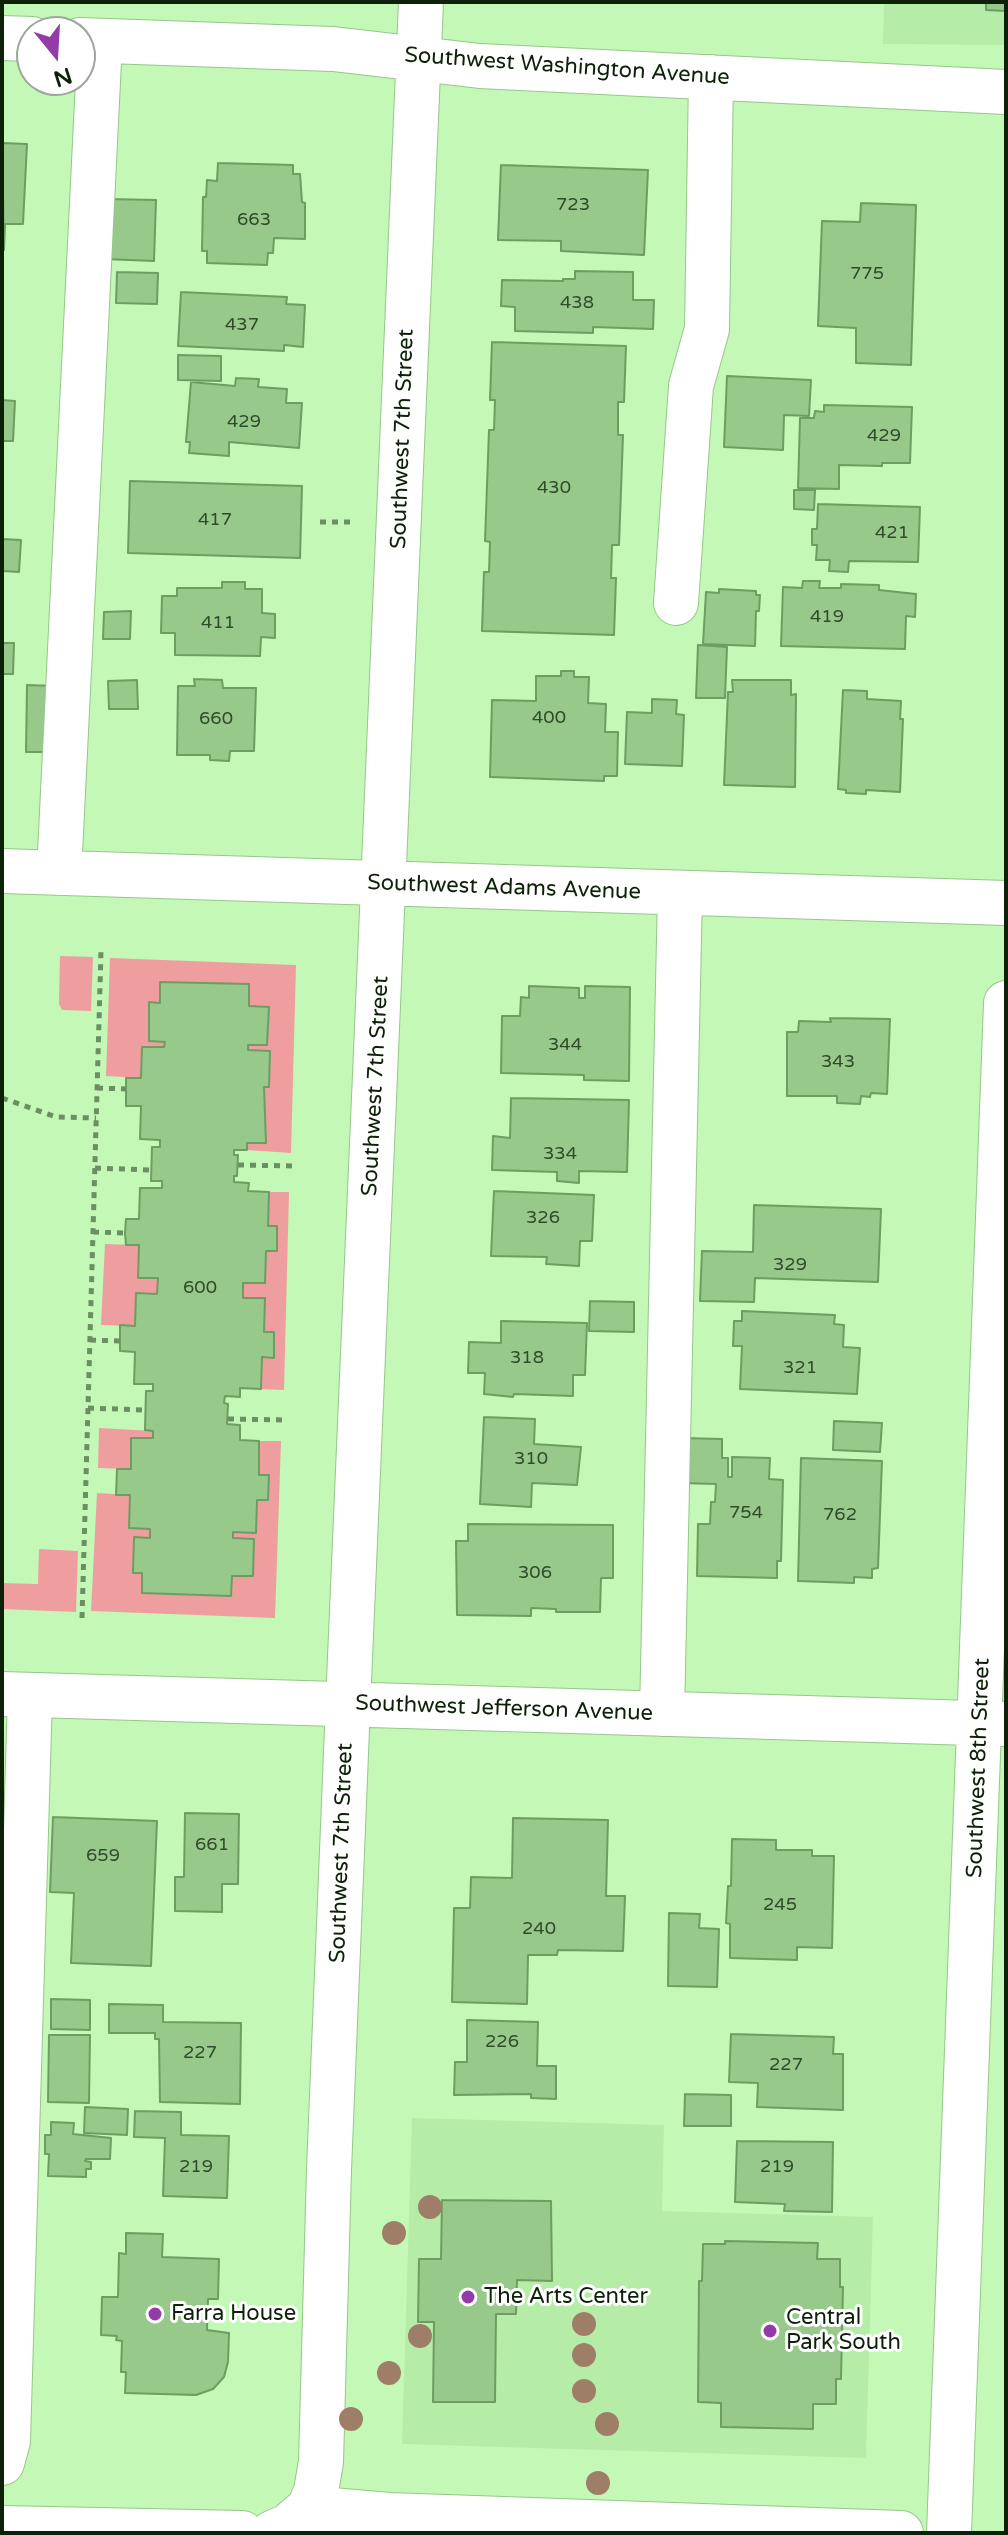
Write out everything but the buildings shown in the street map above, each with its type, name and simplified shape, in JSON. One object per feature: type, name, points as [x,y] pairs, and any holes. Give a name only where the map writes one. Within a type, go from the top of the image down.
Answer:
[{"type":"street","name":"Southwest 7th Street","points":[[309,2508],[316,2491],[321,2462],[329,2170],[421,2]]},
{"type":"street","name":"Southwest Washington Avenue","points":[[96,41],[333,49],[480,66],[1006,92]]},
{"type":"street","points":[[676,603],[691,386],[707,329],[711,77]]},
{"type":"street","points":[[59,873],[88,96]]},
{"type":"street","name":"Southwest Adams Avenue","points":[[2,871],[1006,903]]},
{"type":"street","points":[[662,1714],[680,893]]},
{"type":"street","name":"Southwest 8th Street","points":[[949,2533],[993,1724],[1006,1003]]},
{"type":"street","points":[[2,2463],[8,2441],[16,1694]]},
{"type":"street","name":"Southwest Jefferson Avenue","points":[[16,1694],[993,1724]]},
{"type":"street","points":[[272,2533],[288,2526],[309,2508],[389,2515],[901,2533]]},
{"type":"street","points":[[2,2528],[242,2533]]},
{"type":"path","points":[[82,1618],[101,951]]},
{"type":"path","points":[[97,1088],[126,1089]]},
{"type":"path","points":[[2,1098],[56,1117],[96,1118]]},
{"type":"path","points":[[238,1165],[297,1166]]},
{"type":"path","points":[[95,1168],[151,1170]]},
{"type":"path","points":[[93,1232],[125,1233]]},
{"type":"path","points":[[90,1340],[120,1341]]},
{"type":"path","points":[[88,1408],[145,1410]]},
{"type":"path","points":[[228,1419],[286,1420]]},
{"type":"shaded area","points":[[884,2],[1006,2],[1006,45],[883,44]]},
{"type":"shaded area","points":[[60,956],[93,957],[91,1011],[62,1010],[59,1004]]},
{"type":"shaded area","points":[[110,958],[296,965],[291,1153],[247,1150],[247,1143],[266,1143],[264,1087],[269,1087],[270,1051],[248,1050],[248,1045],[267,1044],[269,1007],[249,1006],[249,984],[160,982],[160,1003],[149,1003],[149,1041],[165,1042],[164,1047],[142,1047],[141,1078],[106,1076]]},
{"type":"shaded area","points":[[269,1192],[289,1192],[284,1390],[261,1389],[262,1357],[274,1357],[274,1332],[264,1332],[265,1298],[243,1298],[243,1283],[265,1283],[266,1251],[277,1251],[277,1227],[268,1226]]},
{"type":"shaded area","points":[[105,1244],[139,1245],[138,1278],[158,1278],[157,1294],[135,1326],[101,1325]]},
{"type":"shaded area","points":[[99,1428],[153,1431],[153,1438],[131,1438],[131,1469],[98,1468]]},
{"type":"shaded area","points":[[259,1441],[281,1441],[275,1618],[91,1611],[97,1493],[130,1495],[129,1528],[150,1529],[150,1538],[134,1538],[133,1573],[142,1573],[142,1593],[231,1595],[232,1576],[253,1576],[254,1539],[233,1538],[233,1532],[256,1533],[257,1500],[268,1500],[269,1475],[259,1475]]},
{"type":"shaded area","points":[[39,1549],[78,1551],[76,1612],[2,1609],[2,1583],[38,1584]]},
{"type":"shaded area","points":[[412,2118],[664,2125],[662,2211],[873,2217],[866,2458],[402,2444]]},
{"type":"place","name":"The Arts Center","points":[[468,2297]]},
{"type":"place","name":"Farra House","points":[[155,2314]]},
{"type":"place","name":"Central Park South","points":[[770,2331]]}]
